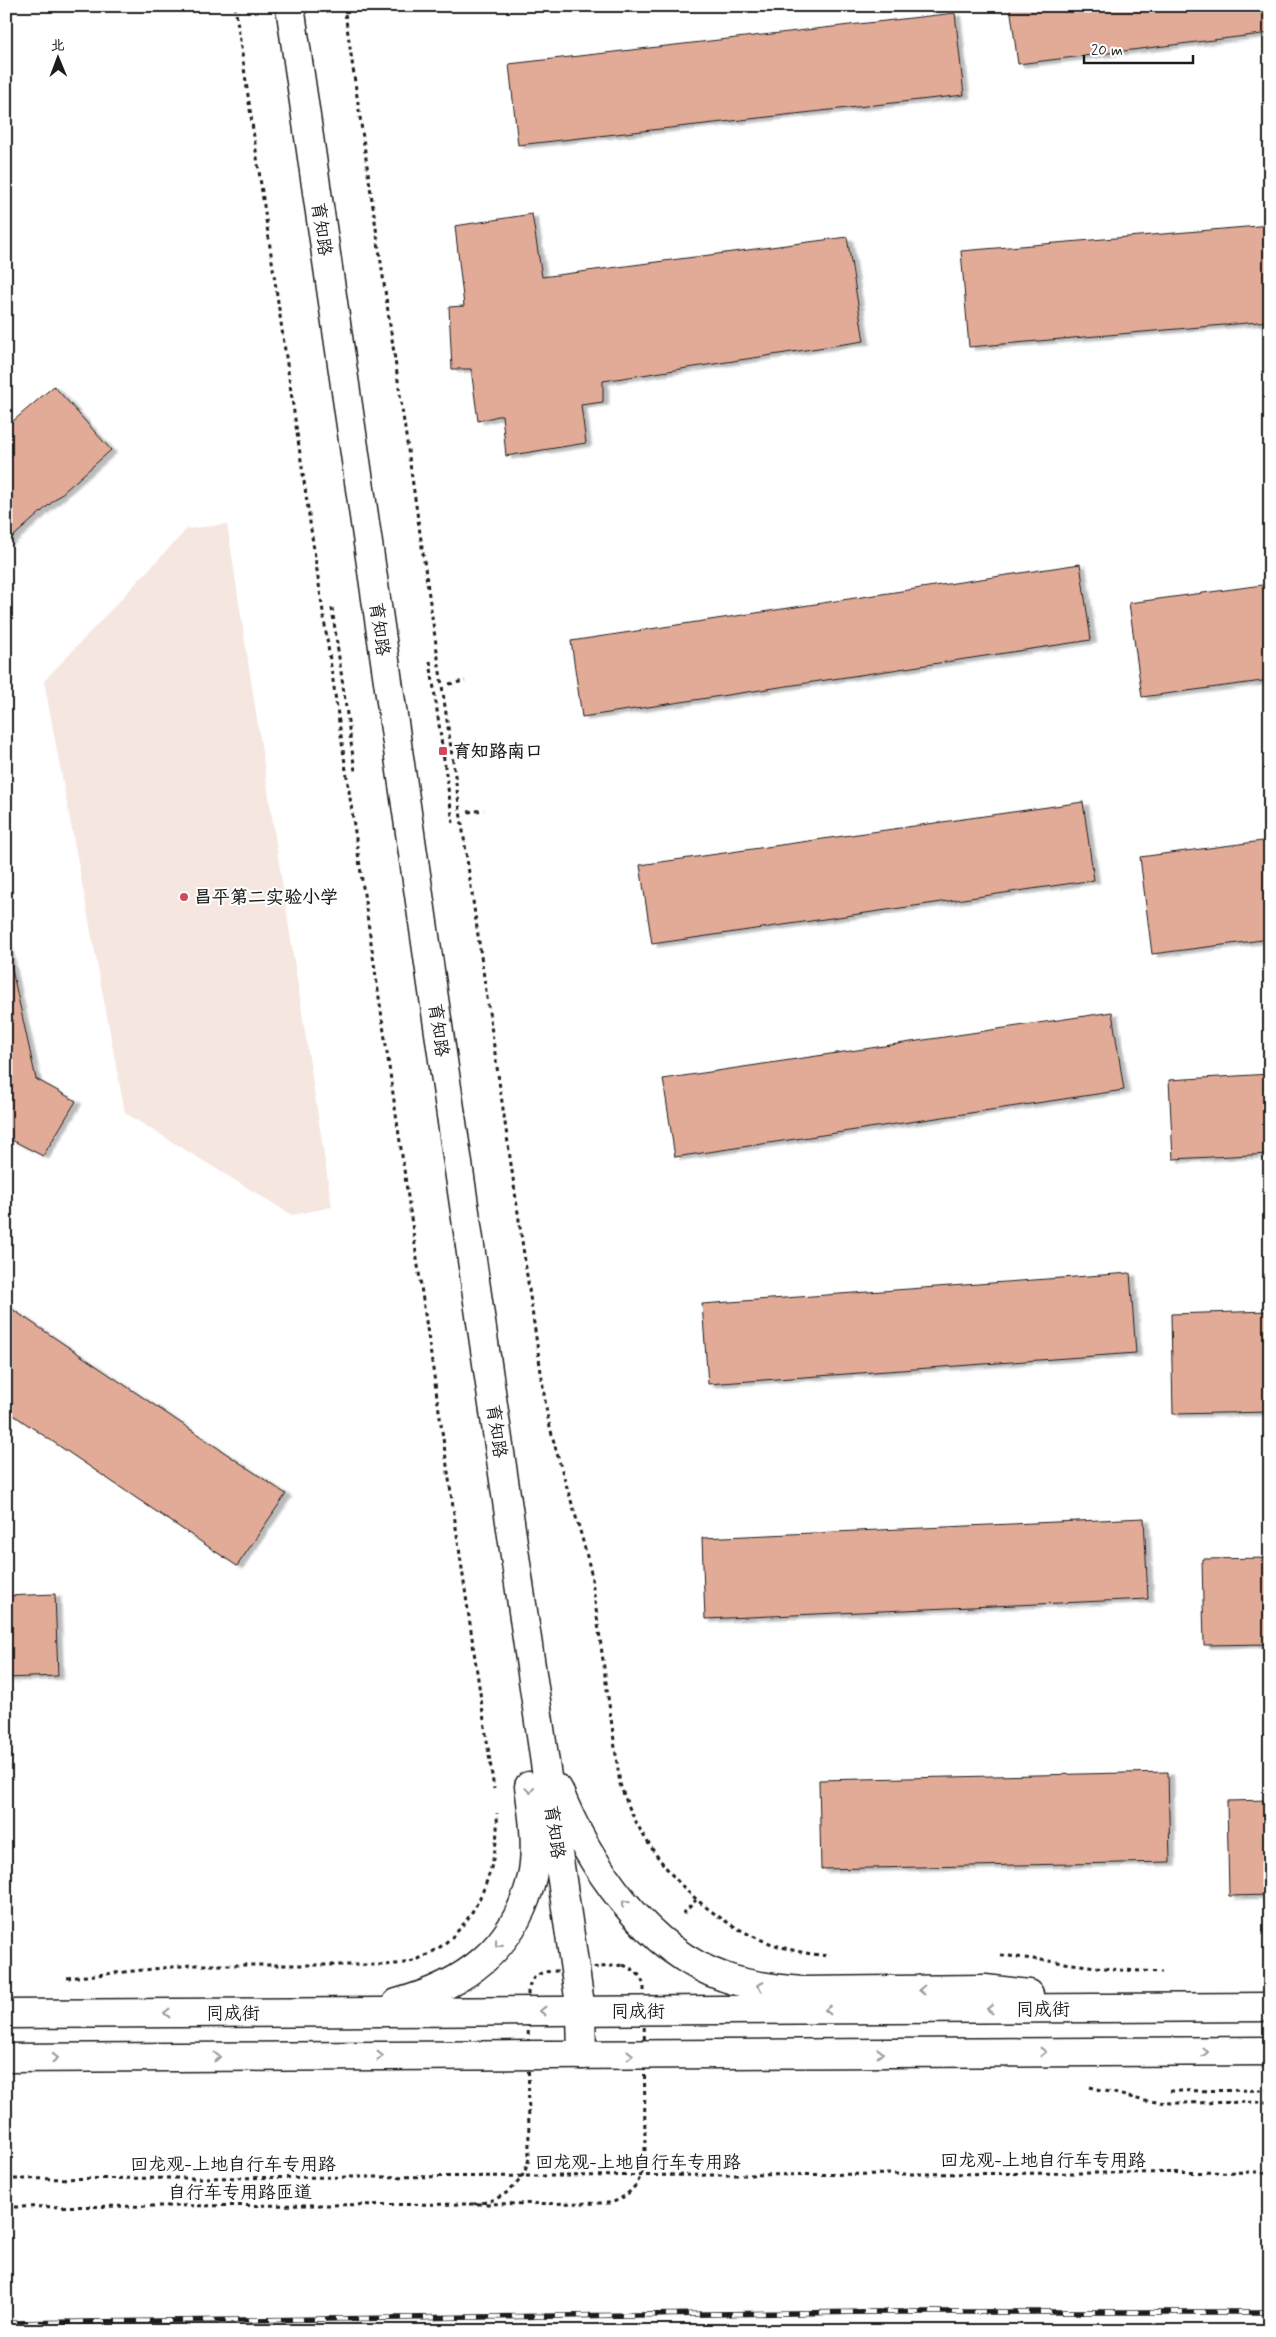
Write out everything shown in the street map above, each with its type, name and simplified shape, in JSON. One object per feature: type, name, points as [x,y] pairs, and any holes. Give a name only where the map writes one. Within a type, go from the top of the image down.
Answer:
[{"type":"street","name":"育知路","points":[[290,6],[581,2011],[582,2055]]},
{"type":"street","points":[[303,2012],[372,2008],[413,1998],[449,1985],[479,1965],[496,1948],[510,1927],[527,1893],[534,1859],[534,1820],[508,1622],[506,1542],[501,1463]]},
{"type":"street","points":[[536,1702],[544,1742],[562,1798],[602,1871],[644,1925],[670,1948],[705,1969],[724,1977],[775,1989],[802,1991],[985,1989],[1114,2006],[1144,2008]]},
{"type":"street","name":"同成街","points":[[6,2014],[1270,2007]]},
{"type":"street","points":[[6,2058],[1270,2051]]},
{"type":"path","points":[[234,6],[495,1795]]},
{"type":"path","points":[[344,6],[547,1414],[556,1453],[583,1540],[591,1574],[620,1784],[626,1802],[642,1834],[673,1876],[696,1900],[737,1928],[773,1945],[811,1954],[840,1956]]},
{"type":"path","points":[[332,608],[331,616],[355,771]]},
{"type":"path","points":[[430,662],[454,815],[453,823]]},
{"type":"path","points":[[449,684],[466,681]]},
{"type":"path","points":[[468,812],[484,810]]},
{"type":"path","points":[[65,1978],[191,1965],[383,1965],[414,1960],[440,1946],[450,1937],[467,1920],[478,1901],[488,1879],[493,1856],[497,1833],[497,1805]]},
{"type":"path","points":[[678,1920],[696,1900]]},
{"type":"path","points":[[999,1955],[1121,1970],[1167,1972]]},
{"type":"path","points":[[617,1965],[634,1969],[642,1977],[644,1986]]},
{"type":"path","points":[[1170,2091],[1270,2090]]},
{"type":"path","name":"自行车专用路匝道","points":[[6,2207],[601,2203],[620,2199],[634,2187],[643,2172],[644,2095]]},
{"type":"path","name":"自行车专用路匝道","points":[[474,2204],[484,2203],[504,2195],[512,2190],[524,2175],[529,2158],[528,2096]]},
{"type":"path","name":"回龙观-上地自行车专用路","points":[[6,2179],[1270,2172]]},
{"type":"shaded area","name":"昌平第二实验小学","points":[[227,524],[332,1207],[292,1215],[125,1113],[44,681],[187,529]]},
{"type":"building","points":[[1010,6],[1270,6],[1270,33],[1018,64]]},
{"type":"building","points":[[955,13],[964,95],[518,145],[509,64]]},
{"type":"building","points":[[532,214],[542,277],[847,237],[864,341],[603,381],[603,402],[581,405],[586,443],[506,456],[502,415],[478,421],[471,369],[452,369],[449,307],[464,306],[455,226]]},
{"type":"building","points":[[1270,225],[1270,321],[969,347],[961,251]]},
{"type":"building","points":[[54,386],[111,450],[6,543],[6,427]]},
{"type":"building","points":[[1080,564],[1091,640],[582,717],[571,641]]},
{"type":"building","points":[[1270,584],[1270,680],[1142,697],[1129,603]]},
{"type":"building","points":[[1083,802],[1094,880],[652,944],[640,865]]},
{"type":"building","points":[[1270,840],[1270,939],[1152,954],[1140,857]]},
{"type":"building","points":[[6,942],[36,1079],[76,1101],[43,1156],[6,1137]]},
{"type":"building","points":[[1112,1012],[1124,1090],[675,1157],[663,1079]]},
{"type":"building","points":[[1270,1074],[1270,1154],[1173,1159],[1169,1080]]},
{"type":"building","points":[[1130,1273],[1136,1353],[708,1384],[702,1304]]},
{"type":"building","points":[[6,1305],[286,1494],[237,1566],[6,1410]]},
{"type":"building","points":[[1270,1311],[1270,1412],[1173,1414],[1171,1314]]},
{"type":"building","points":[[1144,1518],[1148,1599],[705,1619],[702,1538]]},
{"type":"building","points":[[1270,1558],[1270,1644],[1204,1645],[1202,1559]]},
{"type":"building","points":[[55,1594],[58,1676],[6,1678],[6,1596]]},
{"type":"building","points":[[1168,1772],[1170,1862],[821,1869],[819,1780]]},
{"type":"building","points":[[1270,1800],[1270,1895],[1229,1896],[1227,1801]]},
{"type":"railway","points":[[6,2323],[871,2312],[1270,2312]]},
{"type":"place","name":"育知路南口","points":[[443,751]]},
{"type":"place","name":"昌平第二实验小学","points":[[184,897]]}]
